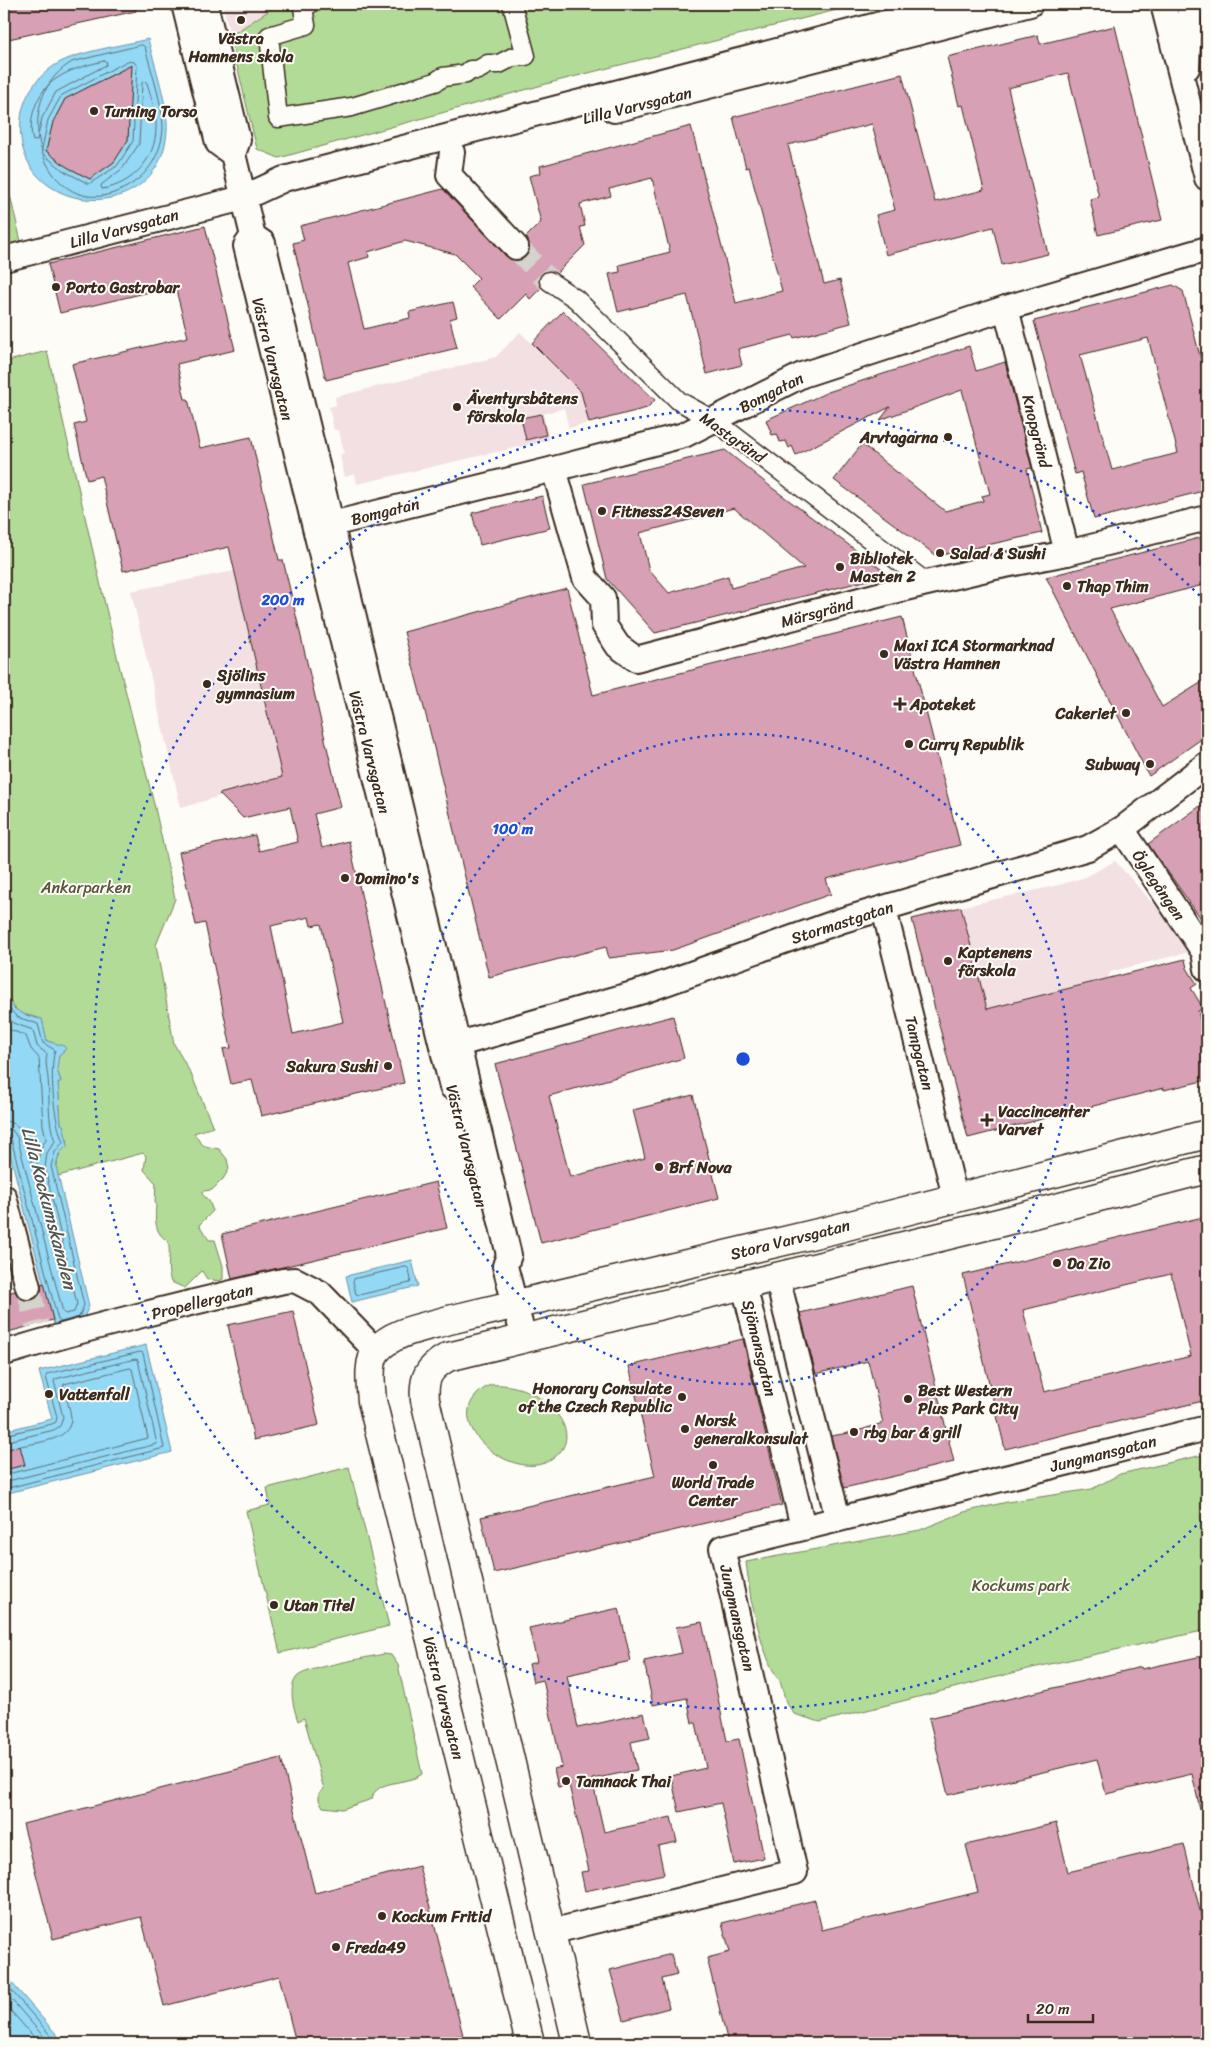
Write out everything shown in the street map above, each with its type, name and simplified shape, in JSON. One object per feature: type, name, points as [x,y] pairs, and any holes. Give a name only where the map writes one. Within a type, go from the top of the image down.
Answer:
[{"type":"street","points":[[184,4],[218,143],[233,154]]},
{"type":"street","name":"Västra Varvsgatan","points":[[205,4],[238,140],[233,154],[243,198],[253,236],[263,243],[510,1255],[505,1266],[524,1339]]},
{"type":"street","points":[[310,4],[303,8],[306,25],[269,36],[278,118],[352,107],[434,82],[443,77],[466,74],[470,70],[478,70],[488,64],[499,64],[513,57],[526,56],[512,4]]},
{"type":"street","name":"Lilla Varvsgatan","points":[[243,198],[284,179],[958,4]]},
{"type":"street","name":"Lilla Varvsgatan","points":[[4,259],[243,198],[288,195],[1030,4]]},
{"type":"street","points":[[1163,4],[1207,178]]},
{"type":"street","points":[[1186,97],[1190,4]]},
{"type":"street","points":[[452,152],[449,175],[516,247]]},
{"type":"street","name":"Västra Varvsgatan","points":[[253,236],[246,246],[267,332],[494,1258],[505,1266]]},
{"type":"street","name":"Bomgatan","points":[[332,524],[554,470],[684,435],[715,421],[802,375],[1006,308],[1207,249]]},
{"type":"street","name":"Mastgränd","points":[[549,281],[576,299],[679,401],[715,421],[927,583]]},
{"type":"street","name":"Knopgränd","points":[[1006,308],[1067,553]]},
{"type":"street","name":"Märsgränd","points":[[554,470],[585,578],[603,598],[604,625],[618,646],[636,659],[927,583],[1067,553],[1207,518]]},
{"type":"street","name":"Stormastgatan","points":[[459,1044],[643,991],[837,922],[1088,848],[1122,829],[1207,764]]},
{"type":"street","name":"Öglegången","points":[[1122,829],[1204,952],[1207,969]]},
{"type":"street","name":"Tampgatan","points":[[884,909],[955,1197]]},
{"type":"street","name":"Stora Varvsgatan","points":[[376,1351],[392,1338],[449,1320],[831,1230],[1207,1134]]},
{"type":"street","name":"Stora Varvsgatan","points":[[550,1932],[425,1400],[424,1385],[429,1372],[448,1357],[1207,1169]]},
{"type":"street","points":[[4,1197],[28,1288]]},
{"type":"street","points":[[777,1277],[838,1519]]},
{"type":"street","name":"Propellergatan","points":[[4,1353],[40,1333],[295,1280],[320,1292],[376,1351]]},
{"type":"street","name":"Sjömansgatan","points":[[744,1285],[803,1527]]},
{"type":"street","name":"Västra Varvsgatan","points":[[376,1351],[370,1372],[372,1401],[530,2043]]},
{"type":"street","name":"Jungmansgatan","points":[[550,1932],[795,1872],[722,1548],[1207,1428]]},
{"type":"street","points":[[550,1932],[577,2043]]},
{"type":"shaded area","name":"Västra Hamnens skola","points":[[223,4],[279,4],[230,36]]},
{"type":"shaded area","name":"Äventyrsbåtens förskola","points":[[520,332],[581,392],[589,423],[569,428],[564,408],[543,414],[549,440],[357,484],[355,474],[345,477],[340,455],[344,453],[339,430],[334,430],[329,407],[336,405],[335,397],[496,357]]},
{"type":"shaded area","name":"Sjölins gymnasium","points":[[234,571],[282,777],[181,808],[131,591]]},
{"type":"shaded area","points":[[1115,861],[1181,935],[1189,952],[1110,972],[1108,978],[987,1009],[961,907],[1086,877]]},
{"type":"green space","points":[[279,4],[860,4],[557,81],[279,158],[257,149],[230,36]]},
{"type":"green space","points":[[4,170],[24,254],[4,259]]},
{"type":"green space","name":"Ankarparken","points":[[47,351],[175,899],[156,945],[174,1044],[191,1074],[213,1127],[194,1133],[204,1146],[219,1149],[227,1159],[229,1169],[223,1179],[212,1190],[203,1191],[202,1194],[209,1201],[213,1211],[199,1225],[209,1240],[215,1240],[223,1266],[223,1279],[219,1281],[207,1279],[202,1271],[185,1288],[171,1282],[169,1276],[168,1241],[163,1238],[156,1226],[156,1183],[144,1170],[146,1156],[143,1153],[58,1176],[58,1157],[68,1141],[61,1124],[58,1082],[61,1081],[57,1065],[58,1058],[64,1052],[60,1045],[47,1041],[42,1019],[19,1013],[5,995],[4,362]]},
{"type":"green space","points":[[490,1385],[508,1386],[527,1391],[554,1410],[565,1429],[566,1438],[563,1448],[555,1457],[538,1465],[520,1464],[501,1457],[485,1445],[473,1431],[469,1414],[473,1399]]},
{"type":"green space","name":"Kockums park","points":[[1207,1454],[1207,1630],[1032,1668],[820,1722],[794,1714],[786,1702],[780,1681],[771,1667],[762,1643],[751,1600],[746,1562],[920,1530],[964,1512],[1007,1502],[1092,1489],[1120,1474]]},
{"type":"green space","points":[[349,1467],[389,1626],[280,1653],[246,1511],[270,1505],[267,1488]]},
{"type":"green space","points":[[384,1654],[391,1655],[398,1665],[422,1774],[409,1780],[385,1785],[374,1793],[372,1799],[342,1809],[323,1807],[319,1800],[319,1793],[324,1789],[304,1718],[298,1721],[293,1704],[292,1691],[295,1680],[298,1676],[313,1670]]},
{"type":"water","points":[[148,39],[166,110],[167,121],[167,131],[158,163],[140,185],[115,197],[87,199],[61,192],[38,176],[24,152],[21,119],[25,102],[32,87],[43,74],[65,60],[88,52]],"holes":[[[131,65],[128,140],[114,162],[90,179],[67,167],[47,151],[53,122],[65,99]]]},
{"type":"water","name":"Lilla Kockumskanalen","points":[[4,983],[7,1001],[25,1015],[42,1019],[47,1041],[64,1046],[66,1049],[59,1055],[57,1070],[61,1082],[58,1082],[61,1124],[63,1125],[68,1145],[59,1154],[56,1166],[89,1306],[85,1315],[86,1320],[55,1328],[4,1131]]},
{"type":"water","points":[[412,1260],[418,1286],[352,1302],[346,1276]]},
{"type":"water","points":[[146,1345],[172,1452],[4,1494],[4,1431],[52,1419],[39,1371]]},
{"type":"water","points":[[4,1974],[64,2043],[4,2043]]},
{"type":"building","points":[[4,4],[135,4],[136,11],[4,40]]},
{"type":"building","points":[[1115,26],[1162,220],[1098,235],[1090,199],[1099,197],[1068,73],[1008,88],[1048,254],[1002,265],[993,227],[886,255],[876,215],[895,210],[872,124],[788,145],[824,284],[840,280],[851,323],[794,338],[793,335],[738,349],[742,365],[707,374],[687,295],[618,312],[609,274],[620,272],[619,265],[670,252],[652,178],[609,189],[611,196],[580,204],[585,226],[580,227],[585,245],[557,273],[550,270],[544,272],[538,280],[541,288],[530,299],[526,294],[501,319],[470,287],[479,278],[455,254],[405,241],[368,252],[369,257],[348,263],[364,329],[410,318],[409,312],[453,302],[457,317],[450,319],[457,348],[326,380],[293,243],[304,240],[300,226],[443,189],[506,256],[512,260],[520,260],[526,257],[529,251],[529,243],[526,237],[541,222],[529,176],[541,173],[540,166],[691,126],[736,303],[782,291],[749,167],[746,168],[733,117],[902,74],[935,202],[984,190],[963,105],[959,106],[947,57],[1038,35],[1040,44]]},
{"type":"building","name":"Turning Torso","points":[[132,65],[128,140],[114,162],[90,179],[67,167],[46,151],[53,122],[65,99]]},
{"type":"building","points":[[205,226],[235,350],[177,364],[185,399],[188,399],[200,448],[251,437],[279,560],[283,560],[341,807],[314,814],[322,848],[349,841],[404,1083],[261,1116],[252,1080],[231,1084],[223,1049],[231,1048],[205,923],[196,925],[179,852],[255,835],[259,851],[298,842],[290,807],[243,818],[219,794],[282,777],[229,547],[123,571],[101,476],[87,480],[74,425],[86,422],[72,364],[188,337],[175,286],[60,313],[48,264]],"holes":[[[309,917],[311,926],[321,924],[343,1022],[293,1034],[271,926]]]},
{"type":"building","points":[[1173,285],[1183,291],[1207,383],[1207,490],[1094,519],[1081,472],[1075,474],[1034,321]],"holes":[[[1148,338],[1178,453],[1112,470],[1080,355]]]},
{"type":"building","points":[[563,311],[655,400],[647,408],[589,423],[581,392],[532,343]]},
{"type":"building","points":[[969,346],[976,371],[1005,362],[1032,468],[1027,469],[1042,533],[937,556],[834,480],[862,444],[945,511],[983,501],[982,496],[990,494],[962,390],[880,420],[890,407],[796,455],[792,446],[789,448],[786,441],[780,442],[777,434],[772,435],[766,420],[828,392]]},
{"type":"building","points":[[541,414],[546,435],[526,440],[521,418]]},
{"type":"building","points":[[725,450],[771,487],[889,575],[655,633],[607,579],[584,484]],"holes":[[[734,508],[804,568],[731,588],[728,576],[669,593],[649,570],[640,533]]]},
{"type":"building","points":[[542,496],[550,528],[480,545],[472,513]]},
{"type":"building","points":[[1207,536],[1207,584],[1110,609],[1162,707],[1207,679],[1207,735],[1149,776],[1046,577]]},
{"type":"building","points":[[567,588],[593,695],[902,617],[960,845],[826,879],[831,894],[673,950],[609,958],[606,947],[489,977],[429,727],[404,632]]},
{"type":"building","points":[[1207,801],[1207,927],[1148,844]]},
{"type":"building","points":[[961,907],[987,1009],[1185,959],[1187,968],[1197,984],[1191,988],[1203,1008],[1198,1011],[1207,1046],[1207,1080],[1164,1090],[1164,1088],[968,1138],[912,919]]},
{"type":"building","name":"Brf Nova","points":[[673,1016],[684,1058],[549,1096],[553,1112],[570,1177],[645,1158],[633,1110],[693,1095],[719,1198],[541,1243],[495,1064]]},
{"type":"building","points":[[436,1182],[447,1228],[232,1279],[222,1234]]},
{"type":"building","points":[[1207,1216],[1207,1400],[1005,1449],[963,1275]],"holes":[[[1171,1274],[1191,1356],[1044,1392],[1023,1310]]]},
{"type":"building","points":[[44,1283],[53,1320],[4,1333],[4,1294],[15,1291],[24,1300],[31,1300],[38,1296],[41,1291],[41,1284]]},
{"type":"building","name":"Best Western Plus Park City","points":[[912,1286],[954,1462],[844,1488],[831,1436],[854,1432],[883,1423],[868,1361],[816,1374],[800,1313]]},
{"type":"building","points":[[293,1311],[319,1425],[254,1440],[228,1325]]},
{"type":"building","name":"World Trade Center","points":[[743,1339],[782,1505],[494,1573],[481,1517],[655,1476],[629,1366]]},
{"type":"building","points":[[20,1446],[25,1465],[4,1470],[4,1450]]},
{"type":"building","points":[[619,1608],[631,1661],[567,1675],[578,1728],[644,1713],[650,1738],[631,1742],[637,1770],[592,1779],[604,1832],[671,1817],[677,1842],[658,1846],[664,1874],[585,1891],[581,1872],[589,1871],[569,1785],[558,1787],[554,1769],[562,1767],[543,1680],[533,1682],[529,1664],[537,1662],[529,1628]]},
{"type":"building","points":[[702,1622],[727,1741],[739,1739],[764,1858],[734,1864],[721,1803],[679,1812],[671,1776],[706,1768],[696,1723],[692,1723],[687,1698],[653,1705],[644,1661],[682,1653],[676,1627]]},
{"type":"building","points":[[1207,1655],[1207,1809],[1200,1809],[1192,1774],[1106,1794],[1097,1759],[948,1795],[929,1718],[1141,1667],[1142,1669]]},
{"type":"building","name":"Kockum Fritid","points":[[281,1758],[315,1893],[419,1866],[463,2035],[429,2043],[296,2043],[279,1976],[164,2006],[141,1917],[53,1939],[23,1824]]},
{"type":"building","points":[[1056,1823],[1068,1872],[1184,1844],[1207,1940],[1207,2043],[728,2043],[707,1958],[730,1952],[722,1923],[815,1900],[822,1930],[978,1892],[966,1845]]},
{"type":"building","points":[[671,1954],[677,1975],[662,1979],[669,2008],[624,2020],[610,1970]]},
{"type":"tunnel","points":[[516,247],[549,281]]},
{"type":"tunnel","points":[[28,1287],[37,1325]]},
{"type":"place","name":"Västra Hamnens skola","points":[[241,20]]},
{"type":"place","name":"Turning Torso","points":[[94,111]]},
{"type":"place","name":"Porto Gastrobar","points":[[56,287]]},
{"type":"place","name":"Äventyrsbåtens förskola","points":[[457,407]]},
{"type":"place","name":"Arvtagarna","points":[[948,437]]},
{"type":"place","name":"Fitness24Seven","points":[[602,511]]},
{"type":"place","name":"Salad & Sushi","points":[[940,553]]},
{"type":"place","name":"Bibliotek Masten 2","points":[[840,567]]},
{"type":"place","name":"Thap Thim","points":[[1067,586]]},
{"type":"place","name":"Maxi ICA Stormarknad Västra Hamnen","points":[[884,654]]},
{"type":"place","name":"Sjölins gymnasium","points":[[207,684]]},
{"type":"place","name":"Apoteket","points":[[900,704]]},
{"type":"place","name":"Cakeriet","points":[[1126,713]]},
{"type":"place","name":"Curry Republik","points":[[909,744]]},
{"type":"place","name":"Subway","points":[[1150,764]]},
{"type":"place","name":"Domino's","points":[[345,878]]},
{"type":"place","name":"Kaptenens förskola","points":[[948,961]]},
{"type":"place","name":"Sakura Sushi","points":[[388,1066]]},
{"type":"place","name":"Vaccincenter Varvet","points":[[987,1120]]},
{"type":"place","name":"Brf Nova","points":[[659,1167]]},
{"type":"place","name":"Da Zio","points":[[1057,1263]]},
{"type":"place","name":"Vattenfall","points":[[49,1394]]},
{"type":"place","name":"Honorary Consulate of the Czech Republic","points":[[682,1397]]},
{"type":"place","name":"Best Western Plus Park City","points":[[908,1399]]},
{"type":"place","name":"Norsk generalkonsulat","points":[[685,1429]]},
{"type":"place","name":"rbg bar & grill","points":[[854,1432]]},
{"type":"place","name":"World Trade Center","points":[[713,1465]]},
{"type":"place","name":"Utan Titel","points":[[274,1605]]},
{"type":"place","name":"Tamnack Thai","points":[[566,1781]]},
{"type":"place","name":"Kockum Fritid","points":[[382,1916]]},
{"type":"place","name":"Freda49","points":[[336,1947]]}]
